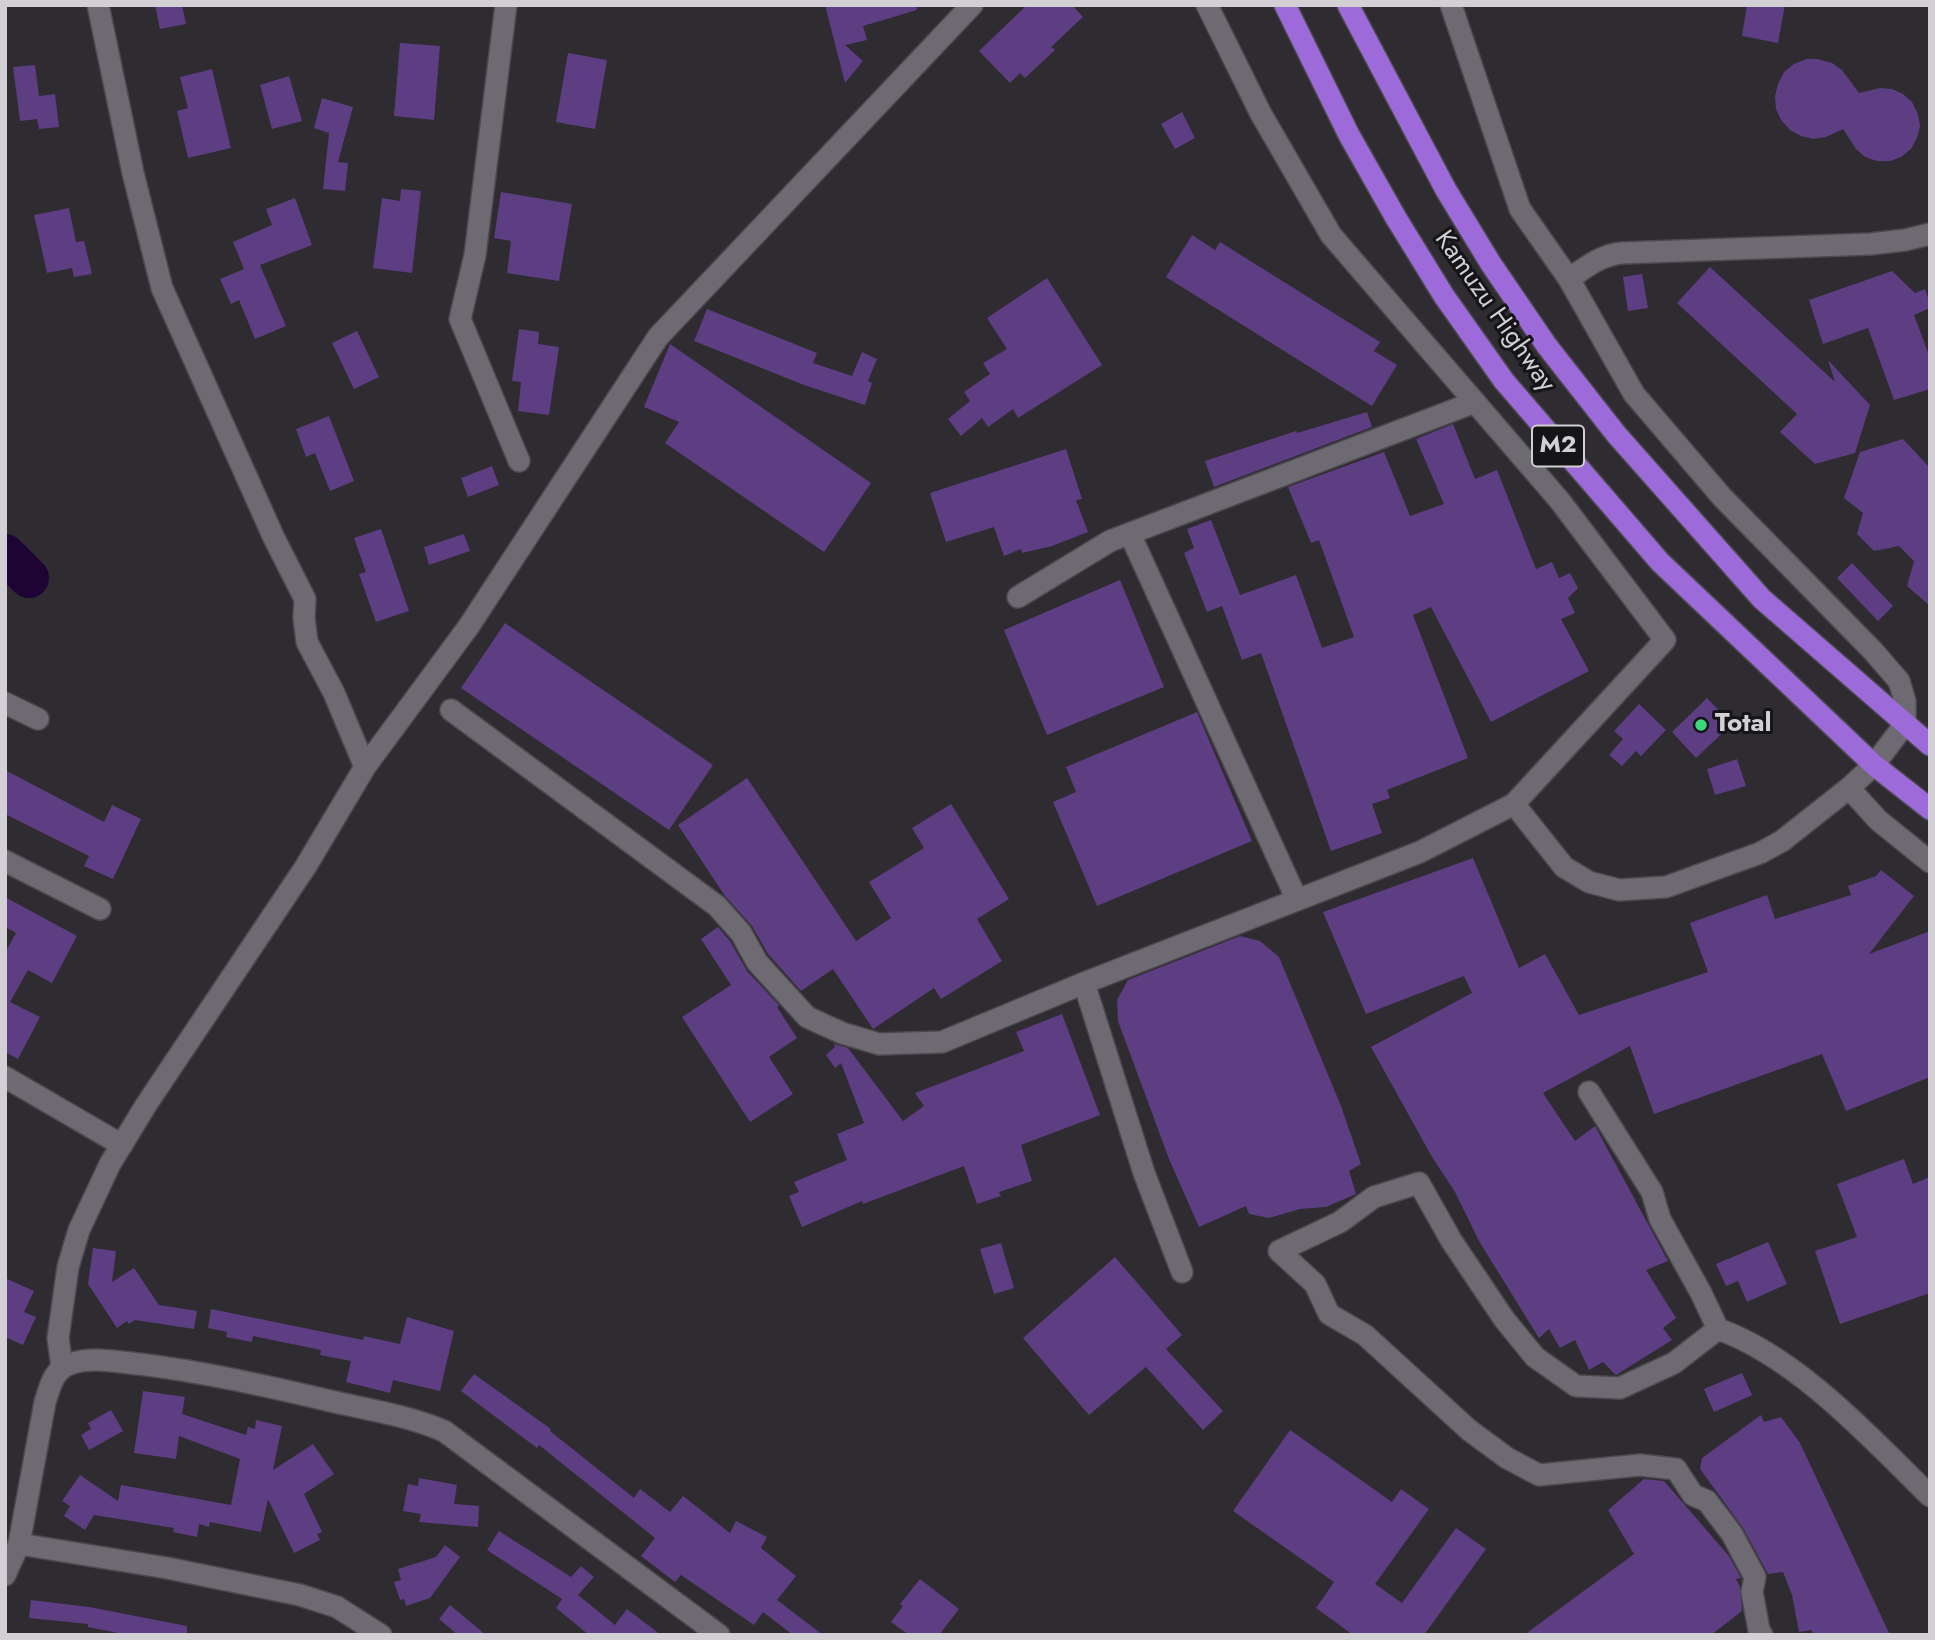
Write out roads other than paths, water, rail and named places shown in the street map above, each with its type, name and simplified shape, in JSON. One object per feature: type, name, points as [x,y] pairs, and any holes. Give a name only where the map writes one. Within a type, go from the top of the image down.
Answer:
[{"type":"highway","name":"Kamuzu Highway","points":[[1285,5],[1349,135],[1396,218],[1444,296],[1504,381],[1660,562],[1874,765],[1930,809]]},
{"type":"highway","name":"Kamuzu Highway","points":[[1348,5],[1446,190],[1491,264],[1547,346],[1616,434],[1762,599],[1930,745]]},
{"type":"street","points":[[98,5],[133,173],[162,288],[304,599],[303,618],[307,642],[334,693],[365,767]]},
{"type":"street","points":[[506,5],[475,255],[460,319],[519,461]]},
{"type":"street","points":[[62,1367],[58,1338],[63,1292],[73,1248],[110,1164],[160,1083],[306,866],[365,767],[469,626],[658,337],[972,5]]},
{"type":"street","points":[[451,710],[717,906],[741,933],[757,962],[807,1017],[842,1033],[879,1044],[943,1042],[1084,983],[1420,852],[1514,804],[1665,639],[1560,501],[1331,235],[1261,114],[1207,5]]},
{"type":"street","points":[[1451,5],[1520,209],[1569,279],[1634,394],[1722,497],[1873,651],[1899,681],[1905,701],[1905,724],[1874,765],[1793,834],[1760,853],[1666,887],[1619,890],[1589,882],[1564,867],[1514,804]]},
{"type":"street","points":[[1569,279],[1598,259],[1622,253],[1871,244],[1930,234]]},
{"type":"street","points":[[1018,597],[1111,541],[1475,402]]},
{"type":"street","points":[[1130,534],[1297,900]]},
{"type":"street","points":[[5,703],[38,719]]},
{"type":"street","points":[[1849,788],[1878,820],[1930,862]]},
{"type":"street","points":[[5,861],[100,908]]},
{"type":"street","points":[[1084,983],[1144,1173],[1182,1272]]},
{"type":"street","points":[[5,1077],[122,1145]]},
{"type":"street","points":[[1589,1092],[1652,1192],[1660,1219],[1718,1329],[1744,1338],[1786,1364],[1863,1430],[1930,1496]]},
{"type":"street","points":[[1718,1329],[1674,1363],[1620,1388],[1576,1386],[1535,1357],[1504,1319],[1451,1240],[1419,1183],[1374,1197],[1340,1222],[1279,1251],[1315,1283],[1329,1314],[1365,1335],[1469,1430],[1507,1458],[1539,1475],[1640,1465],[1675,1469],[1693,1495],[1707,1502],[1732,1534],[1755,1577],[1752,1592],[1762,1635]]},
{"type":"street","points":[[5,1575],[19,1544],[15,1515],[52,1380],[62,1367],[84,1361],[108,1361],[252,1382],[431,1425],[457,1439],[719,1635]]},
{"type":"street","points":[[19,1544],[167,1568],[300,1595],[337,1607],[381,1635]]},
{"type":"waterway","points":[[5,554],[29,578]]},
{"type":"place","name":"Total","points":[[1701,725]]}]
